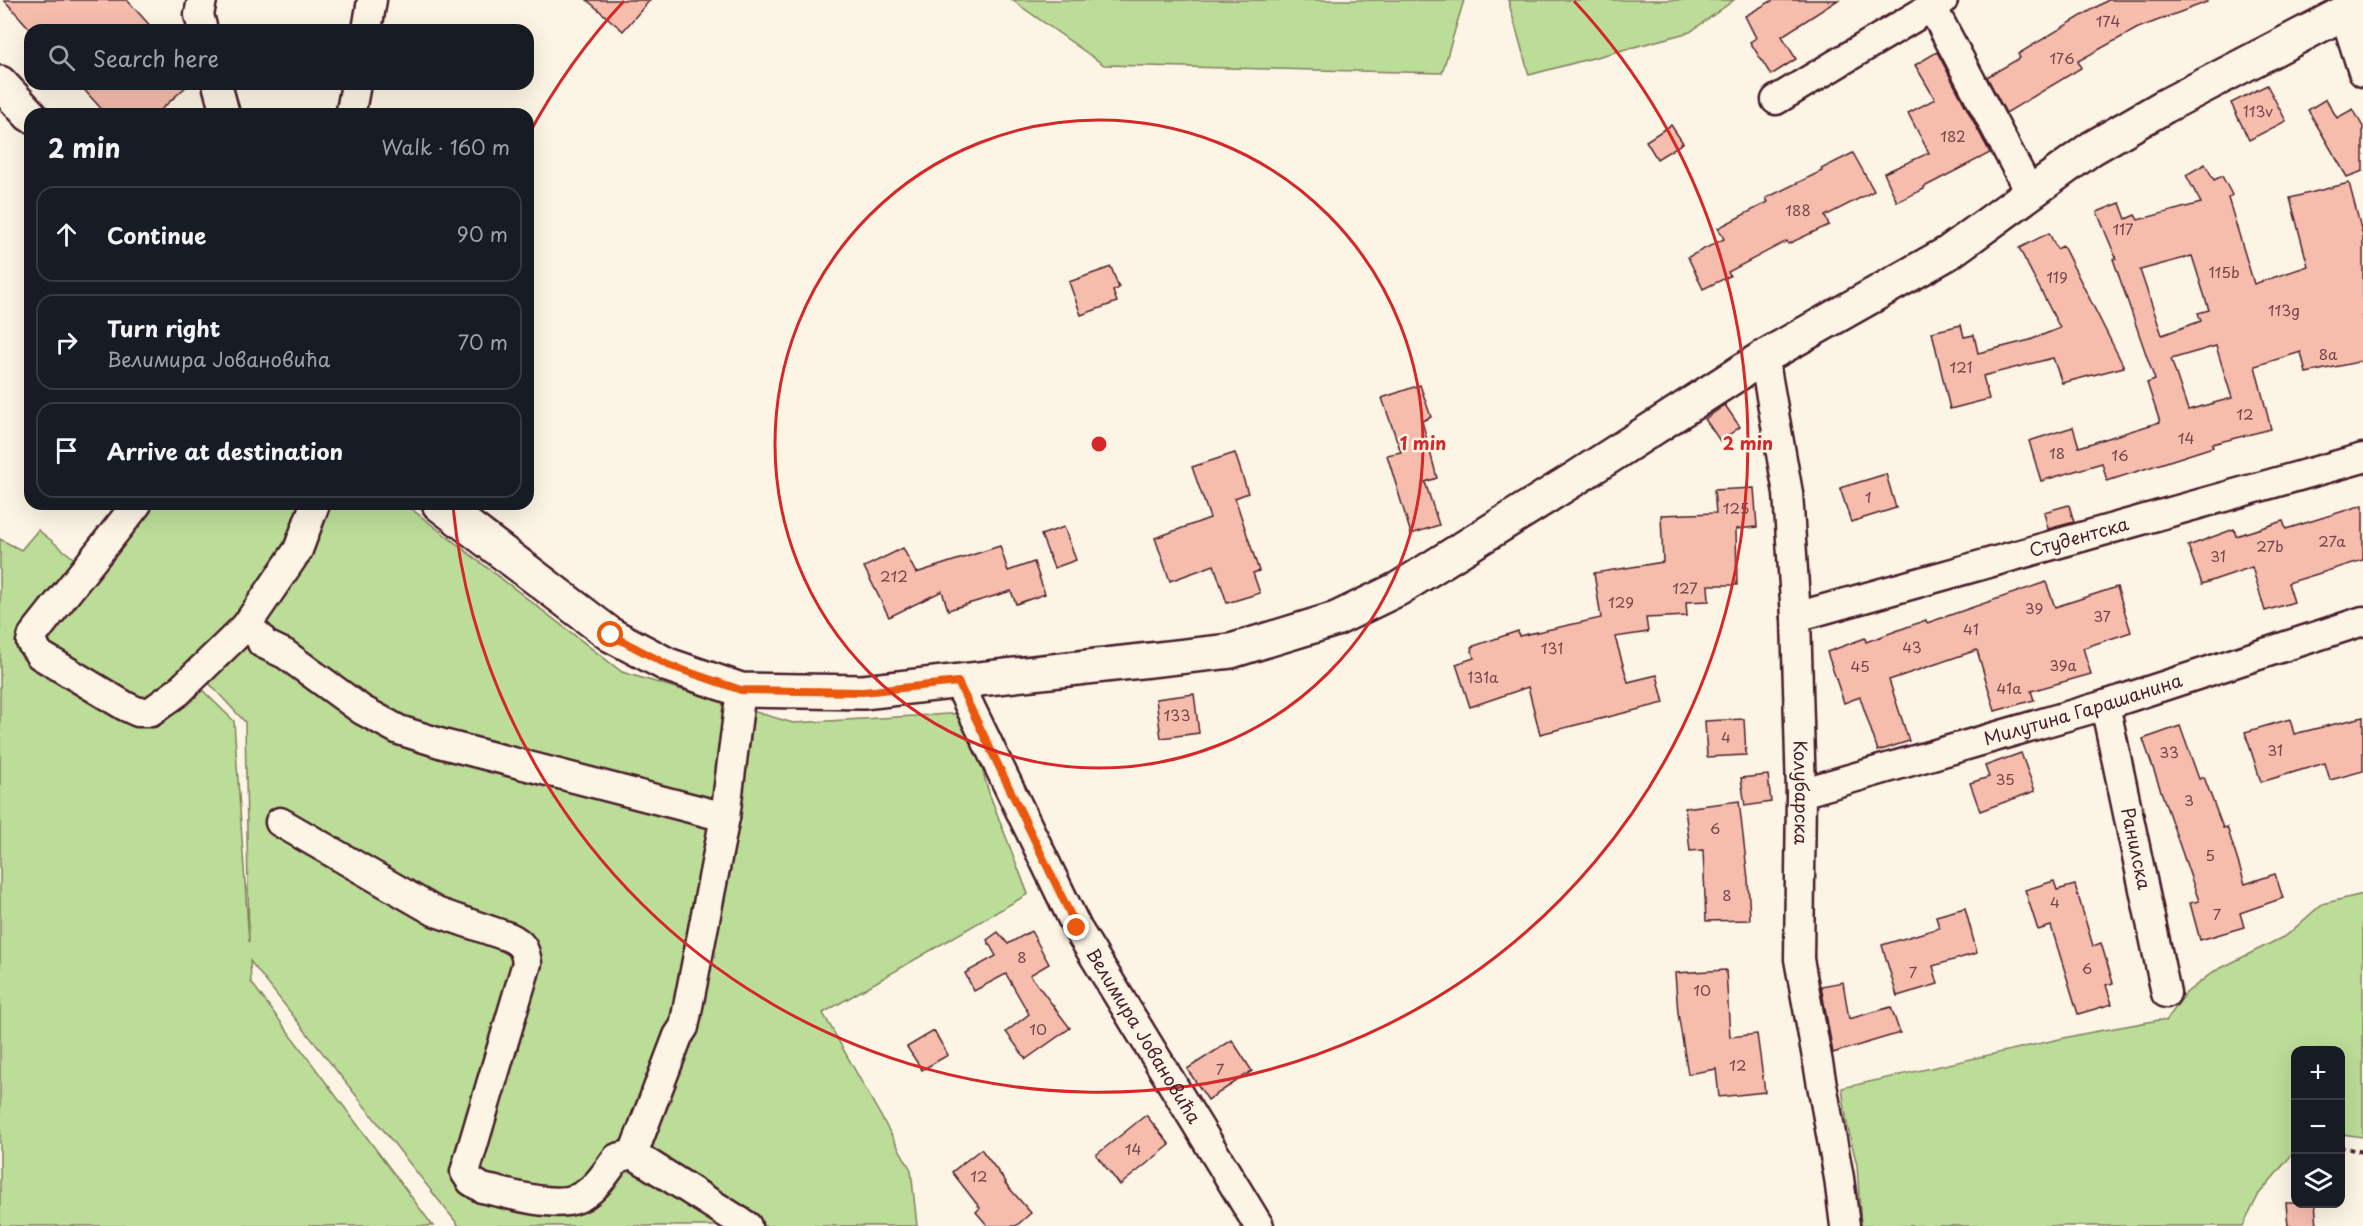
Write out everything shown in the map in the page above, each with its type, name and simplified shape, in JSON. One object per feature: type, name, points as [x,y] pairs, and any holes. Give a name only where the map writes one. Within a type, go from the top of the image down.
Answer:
[{"type":"main road","points":[[447,510],[611,635],[668,665],[741,690],[863,692],[1231,651],[1336,619],[1398,588],[1576,478],[1764,357],[1948,253],[2092,148],[2154,112],[2354,7]]},
{"type":"main road","points":[[0,83],[24,109]]},
{"type":"street","points":[[201,24],[199,15],[202,0]]},
{"type":"street","points":[[368,24],[372,0]]},
{"type":"street","points":[[1776,100],[1938,3],[2030,193]]},
{"type":"street","points":[[2354,7],[2363,72]]},
{"type":"street","points":[[219,90],[223,108]]},
{"type":"street","name":"Колубарска","points":[[1764,357],[1788,493],[1796,617],[1801,793],[1799,959],[1839,1178],[1845,1226]]},
{"type":"street","name":"Студентска","points":[[1796,617],[2363,459]]},
{"type":"street","points":[[132,510],[33,635],[32,642],[40,655],[138,712],[151,712],[177,692],[246,626],[298,550],[313,510]]},
{"type":"street","name":"Милутина Гарашанина","points":[[1801,793],[2106,705],[2363,621]]},
{"type":"street","points":[[246,626],[260,637],[262,643],[285,654],[362,710],[399,730],[443,744],[725,817]]},
{"type":"street","name":"Велимира Јовановића","points":[[958,682],[1077,928],[1259,1226]]},
{"type":"street","points":[[633,1154],[678,1036],[684,1027],[725,817],[741,690]]},
{"type":"street","name":"Ранилска","points":[[2106,705],[2166,993]]},
{"type":"street","points":[[280,822],[436,912],[509,937],[518,942],[525,951],[527,963],[465,1172],[471,1181],[482,1188],[556,1203],[578,1198],[598,1183],[617,1158],[633,1154],[747,1226]]},
{"type":"path","points":[[2345,1148],[2363,1152]]},
{"type":"green space","points":[[1012,0],[1464,0],[1442,73],[1104,65]]},
{"type":"green space","points":[[1508,0],[1734,0],[1690,32],[1529,75]]},
{"type":"green space","points":[[129,510],[413,510],[622,672],[793,723],[966,713],[989,793],[1028,894],[823,1013],[911,1170],[917,1226],[459,1226],[250,961],[251,982],[433,1226],[0,1226],[0,539],[21,550],[38,530],[81,564]],"holes":[[[194,667],[245,722],[249,942],[234,721],[186,674]]]},
{"type":"green space","points":[[2363,894],[2363,1137],[2345,1135],[2345,1046],[2291,1046],[2291,1156],[2259,1194],[2243,1226],[1861,1226],[1857,1165],[1847,1124],[1842,1088],[2082,1034],[2159,1020],[2166,1021],[2186,993],[2213,972],[2287,935],[2322,904]]},
{"type":"building","points":[[4,0],[127,0],[149,24],[26,24]]},
{"type":"building","points":[[587,0],[650,0],[623,31]]},
{"type":"building","points":[[1773,0],[1838,0],[1782,36],[1796,59],[1771,75],[1750,42],[1756,38],[1745,16]]},
{"type":"building","points":[[2108,0],[2207,0],[2207,2],[2138,28],[2078,61],[2081,68],[2006,113],[1987,77],[2020,58],[2018,54]]},
{"type":"building","points":[[1937,52],[1990,153],[1897,202],[1884,173],[1929,153],[1908,113],[1935,99],[1915,65]]},
{"type":"building","points":[[2267,85],[2286,121],[2249,140],[2231,103]]},
{"type":"building","points":[[84,90],[182,90],[163,108],[101,108]]},
{"type":"building","points":[[2326,99],[2337,118],[2353,109],[2363,127],[2363,171],[2347,177],[2308,110]]},
{"type":"building","points":[[1671,125],[1683,143],[1657,159],[1646,141]]},
{"type":"building","points":[[1853,153],[1874,191],[1825,216],[1829,225],[1788,244],[1787,241],[1728,272],[1730,276],[1703,289],[1688,257],[1724,239],[1718,228],[1768,202],[1766,198]]},
{"type":"building","points":[[2205,164],[2214,180],[2222,176],[2232,195],[2228,198],[2254,284],[2308,266],[2290,198],[2349,183],[2363,236],[2363,361],[2306,373],[2301,352],[2255,366],[2271,429],[2212,444],[2213,447],[2107,481],[2102,463],[2041,481],[2029,441],[2073,427],[2079,447],[2160,422],[2147,383],[2155,380],[2113,259],[2116,258],[2097,212],[2120,203],[2126,219],[2135,215],[2138,220],[2201,203],[2186,175]],"holes":[[[2192,256],[2209,310],[2198,313],[2201,321],[2162,335],[2140,270]],[[2216,346],[2232,398],[2188,410],[2171,359]]]},
{"type":"building","points":[[2049,233],[2057,249],[2063,246],[2124,367],[2062,383],[2053,358],[1983,376],[1989,399],[1950,409],[1932,332],[1961,325],[1964,337],[1974,335],[1978,353],[2030,340],[2060,328],[2019,248]]},
{"type":"building","points":[[1111,267],[1119,288],[1113,291],[1117,302],[1081,315],[1069,282]]},
{"type":"building","points":[[1420,385],[1431,417],[1422,421],[1437,478],[1425,482],[1439,525],[1411,534],[1387,455],[1401,452],[1382,398]]},
{"type":"building","points":[[1725,405],[1740,427],[1720,441],[1705,419]]},
{"type":"building","points":[[1235,453],[1248,493],[1235,498],[1259,571],[1253,573],[1260,593],[1227,603],[1214,565],[1170,581],[1155,538],[1210,518],[1192,467]]},
{"type":"building","points":[[1886,474],[1896,508],[1851,522],[1840,488]]},
{"type":"building","points":[[1754,488],[1757,527],[1736,529],[1737,585],[1708,585],[1709,601],[1686,602],[1687,616],[1646,618],[1648,632],[1615,637],[1628,682],[1657,675],[1664,703],[1540,734],[1528,687],[1470,707],[1456,664],[1474,658],[1471,647],[1518,631],[1519,636],[1601,618],[1594,573],[1663,562],[1661,515],[1716,513],[1714,490]]},
{"type":"building","points":[[2069,505],[2074,522],[2048,529],[2044,512]]},
{"type":"building","points":[[2363,505],[2363,560],[2288,583],[2294,602],[2265,611],[2252,567],[2202,584],[2188,546],[2234,529],[2236,536],[2283,521],[2286,529]]},
{"type":"building","points":[[1064,527],[1076,560],[1054,568],[1041,535]]},
{"type":"building","points":[[1000,546],[1008,571],[1034,562],[1045,594],[1016,604],[1011,591],[948,610],[942,591],[889,617],[864,567],[903,548],[916,573]]},
{"type":"building","points":[[2046,582],[2055,607],[2117,587],[2131,632],[2083,648],[2091,674],[2031,691],[2034,700],[1995,711],[1977,650],[1889,680],[1909,741],[1878,751],[1860,697],[1844,703],[1827,652],[1865,638],[1866,642],[1926,620],[1927,623]]},
{"type":"building","points":[[1194,694],[1199,733],[1161,738],[1156,699]]},
{"type":"building","points":[[2363,717],[2363,771],[2330,780],[2325,763],[2261,782],[2245,732],[2290,719],[2294,734]]},
{"type":"building","points":[[1744,719],[1746,755],[1707,757],[1705,721]]},
{"type":"building","points":[[2180,726],[2199,779],[2204,777],[2223,828],[2227,827],[2245,884],[2275,874],[2283,898],[2240,913],[2244,927],[2200,940],[2190,903],[2199,901],[2143,739]]},
{"type":"building","points":[[2021,753],[2035,791],[1980,811],[1970,783],[1989,777],[1985,766]]},
{"type":"building","points":[[1768,775],[1771,802],[1745,806],[1741,778]]},
{"type":"building","points":[[1739,801],[1750,920],[1706,921],[1703,850],[1690,851],[1685,808]]},
{"type":"building","points":[[2054,881],[2057,890],[2075,885],[2093,946],[2101,943],[2113,983],[2106,985],[2112,1004],[2078,1014],[2051,926],[2038,930],[2025,890]]},
{"type":"building","points":[[1965,908],[1977,953],[1933,966],[1938,984],[1897,996],[1882,945],[1939,928],[1936,916]]},
{"type":"building","points":[[1031,931],[1049,964],[1030,975],[1070,1028],[1026,1059],[1006,1032],[1029,1014],[1006,974],[974,991],[965,973],[996,956],[987,940],[998,932],[1008,944]]},
{"type":"building","points":[[1726,970],[1730,1037],[1757,1034],[1765,1092],[1719,1097],[1716,1069],[1688,1074],[1678,1013],[1675,973]]},
{"type":"building","points":[[1843,982],[1849,1019],[1891,1007],[1900,1033],[1833,1053],[1821,986]]},
{"type":"building","points":[[934,1031],[948,1055],[922,1070],[907,1047]]},
{"type":"building","points":[[1232,1040],[1252,1071],[1208,1100],[1187,1069]]},
{"type":"building","points":[[1146,1115],[1170,1145],[1120,1185],[1096,1155]]},
{"type":"building","points":[[981,1149],[1005,1183],[1031,1213],[1016,1226],[988,1226],[976,1212],[980,1208],[952,1172]]},
{"type":"building","points":[[2286,1203],[2291,1203],[2291,1208],[2315,1208],[2317,1226],[2288,1226]]},
{"type":"route","points":[[611,635],[668,665],[741,690],[863,692],[958,682],[1077,928]]}]
